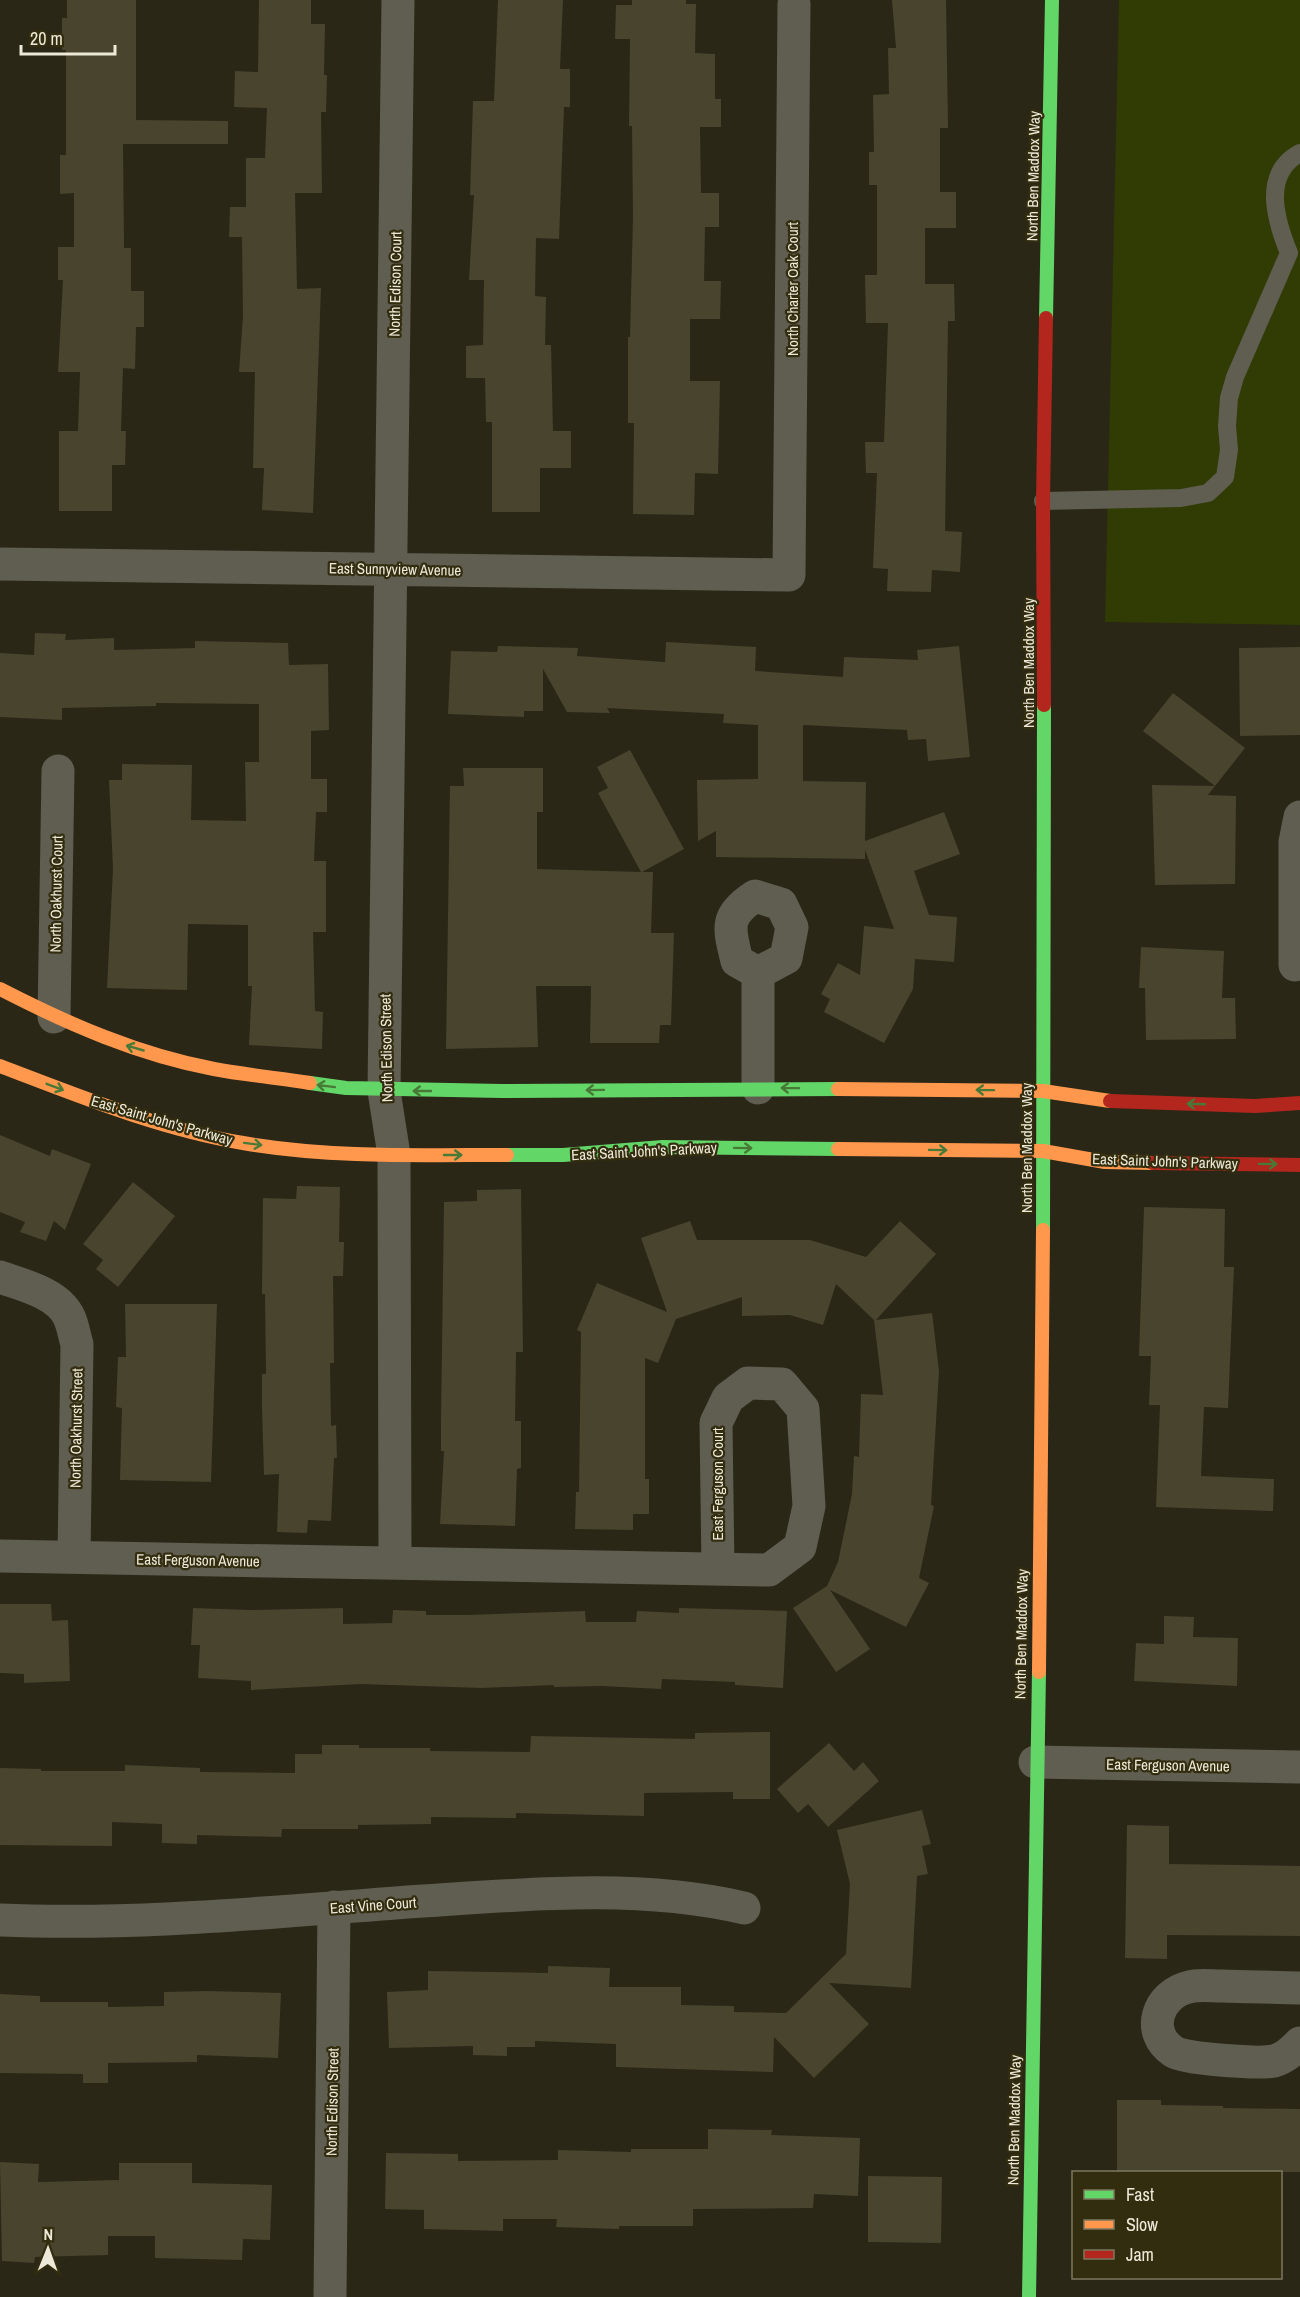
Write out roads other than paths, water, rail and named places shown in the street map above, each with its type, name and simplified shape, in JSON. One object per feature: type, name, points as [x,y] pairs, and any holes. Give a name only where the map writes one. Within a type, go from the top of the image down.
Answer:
[{"type":"main road","name":"North Ben Maddox Way","points":[[1029,2297],[1035,1762],[1042,1450],[1044,501],[1052,0]]},
{"type":"main road","points":[[0,989],[54,1017],[127,1046],[213,1069],[281,1081],[384,1090],[758,1088],[1043,1090],[1115,1102],[1255,1106],[1300,1103]]},
{"type":"main road","name":"East Saint John's Parkway","points":[[0,1066],[104,1106],[195,1133],[288,1149],[394,1155],[563,1155],[663,1147],[1043,1151],[1105,1162],[1300,1165]]},
{"type":"street","name":"North Edison Court","points":[[392,568],[398,0]]},
{"type":"street","name":"North Charter Oak Court","points":[[789,575],[794,4]]},
{"type":"street","name":"East Sunnyview Avenue","points":[[0,564],[789,575]]},
{"type":"street","name":"North Edison Street","points":[[392,568],[384,1090],[394,1155],[395,1563]]},
{"type":"street","name":"North Oakhurst Court","points":[[54,1017],[58,771]]},
{"type":"street","points":[[1295,965],[1295,842],[1300,817]]},
{"type":"street","points":[[758,973],[758,1088]]},
{"type":"street","name":"North Oakhurst Street","points":[[0,1277],[43,1293],[58,1305],[68,1315],[77,1344],[74,1557]]},
{"type":"street","name":"East Ferguson Court","points":[[395,1563],[769,1570],[800,1547],[809,1506],[803,1409],[782,1384],[748,1383],[728,1398],[716,1423],[718,1569]]},
{"type":"street","name":"East Ferguson Avenue","points":[[0,1556],[395,1563]]},
{"type":"street","name":"East Ferguson Avenue","points":[[1035,1762],[1300,1767]]},
{"type":"street","name":"East Vine Court","points":[[0,1920],[148,1920],[503,1895],[648,1893],[703,1899],[744,1908]]},
{"type":"street","name":"North Edison Street","points":[[330,2297],[334,1907]]},
{"type":"street","points":[[1300,1988],[1192,1986],[1174,1991],[1162,2003],[1157,2020],[1161,2040],[1174,2053],[1191,2058],[1273,2061],[1290,2054],[1300,2043]]},
{"type":"lane","points":[[1044,501],[1181,498],[1208,493],[1225,477],[1229,398],[1235,377],[1294,253],[1278,225],[1274,196],[1279,174],[1291,158],[1300,153]]}]
